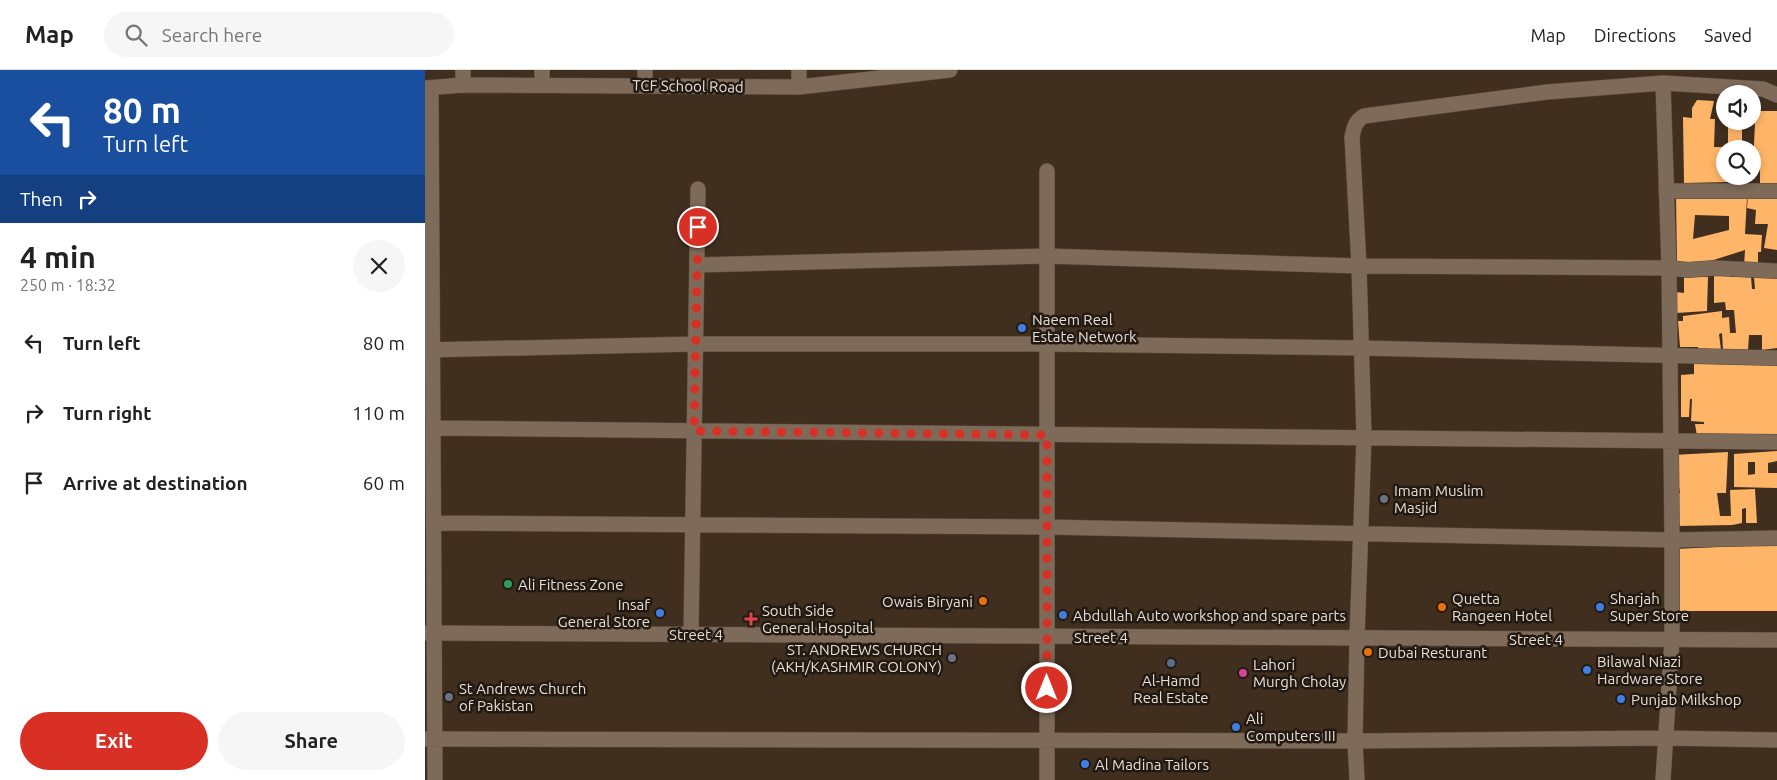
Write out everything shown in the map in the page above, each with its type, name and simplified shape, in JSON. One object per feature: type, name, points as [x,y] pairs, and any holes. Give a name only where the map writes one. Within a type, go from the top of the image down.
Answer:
[{"type":"street","points":[[645,70],[645,86]]},
{"type":"street","points":[[799,70],[799,87]]},
{"type":"street","name":"TCF School Road","points":[[429,92],[463,77],[542,77],[645,86],[799,87],[949,70]]},
{"type":"street","points":[[1663,84],[1669,268],[1672,540],[1672,640],[1663,780]]},
{"type":"street","points":[[1357,780],[1355,741],[1357,638],[1364,437],[1359,266],[1352,137],[1354,127],[1359,119],[1364,116],[1547,92],[1663,84],[1763,89],[1777,95]]},
{"type":"street","points":[[429,92],[431,181],[429,350],[434,428],[429,446],[429,500],[434,523],[430,633],[430,739],[435,780]]},
{"type":"street","points":[[1047,171],[1047,780]]},
{"type":"street","points":[[691,634],[698,189]]},
{"type":"street","points":[[1666,191],[1777,191]]},
{"type":"street","points":[[697,265],[1047,256],[1359,266],[1669,268],[1688,270],[1715,268],[1777,271]]},
{"type":"street","points":[[429,350],[696,344],[1047,344],[1361,348],[1777,358]]},
{"type":"street","points":[[434,428],[1777,442]]},
{"type":"street","points":[[434,523],[1047,526],[1672,540],[1777,538]]},
{"type":"street","name":"Street 4","points":[[430,633],[1777,640]]},
{"type":"street","points":[[430,739],[1355,741],[1666,738],[1777,740]]},
{"type":"building","points":[[1697,100],[1714,101],[1710,119],[1715,119],[1716,182],[1684,183],[1683,117],[1692,118],[1692,108]]},
{"type":"building","points":[[1761,111],[1777,111],[1777,184],[1761,185],[1761,140],[1754,140],[1755,130],[1761,130]]},
{"type":"building","points":[[1728,130],[1742,130],[1742,140],[1728,140]]},
{"type":"building","points":[[1748,194],[1777,195],[1777,250],[1764,248],[1768,224],[1755,224],[1756,210],[1747,208]]},
{"type":"building","points":[[1676,196],[1747,198],[1745,234],[1762,235],[1761,252],[1758,252],[1758,267],[1744,266],[1745,250],[1701,264],[1677,263]],"holes":[[[1695,215],[1729,216],[1729,230],[1693,239]]]},
{"type":"building","points":[[1714,273],[1731,273],[1731,277],[1751,277],[1752,289],[1755,289],[1754,277],[1777,277],[1777,348],[1762,350],[1762,335],[1749,335],[1748,350],[1723,349],[1722,333],[1719,334],[1721,350],[1698,351],[1698,347],[1680,347],[1678,321],[1683,321],[1683,316],[1722,311],[1722,318],[1729,317],[1730,333],[1736,333],[1734,310],[1726,310],[1725,302],[1714,303]]},
{"type":"building","points":[[1684,275],[1708,277],[1707,311],[1676,313],[1676,292],[1684,293]]},
{"type":"building","points":[[1694,364],[1777,364],[1777,440],[1697,436],[1695,424],[1704,424],[1704,422],[1691,421],[1692,399],[1690,399],[1689,417],[1681,417],[1681,375],[1694,374]]},
{"type":"building","points":[[1777,451],[1777,461],[1768,463],[1768,473],[1777,473],[1777,488],[1734,487],[1734,454]],"holes":[[[1748,462],[1755,462],[1755,474],[1748,475]]]},
{"type":"building","points":[[1728,452],[1726,493],[1717,493],[1720,516],[1731,516],[1730,490],[1755,489],[1757,523],[1746,523],[1746,508],[1742,509],[1742,523],[1732,525],[1677,526],[1675,492],[1680,493],[1679,487],[1674,487],[1673,455]]},
{"type":"building","points":[[1777,544],[1777,611],[1676,611],[1676,549]]},
{"type":"place","name":"Naeem Real Estate Network","points":[[1022,328]]},
{"type":"place","name":"Imam Muslim Masjid","points":[[1384,499]]},
{"type":"place","name":"Ali Fitness Zone","points":[[508,584]]},
{"type":"place","name":"Owais Biryani","points":[[983,601]]},
{"type":"place","name":"Quetta Rangeen Hotel","points":[[1442,607]]},
{"type":"place","name":"Sharjah Super Store","points":[[1600,607]]},
{"type":"place","name":"Insaf General Store","points":[[660,613]]},
{"type":"place","name":"Abdullah Auto workshop and spare parts","points":[[1063,615]]},
{"type":"place","name":"South Side General Hospital","points":[[751,619]]},
{"type":"place","name":"Dubai Resturant","points":[[1368,652]]},
{"type":"place","name":"ST. ANDREWS CHURCH (AKH/KASHMIR COLONY)","points":[[952,658]]},
{"type":"place","name":"Al-Hamd Real Estate","points":[[1171,663]]},
{"type":"place","name":"Bilawal Niazi Hardware Store","points":[[1587,670]]},
{"type":"place","name":"Lahori Murgh Cholay","points":[[1243,673]]},
{"type":"place","name":"St Andrews Church of Pakistan","points":[[449,697]]},
{"type":"place","name":"Punjab Milkshop","points":[[1621,699]]},
{"type":"place","name":"Ali Computers III","points":[[1236,727]]},
{"type":"place","name":"Al Madina Tailors","points":[[1085,764]]},
{"type":"route","points":[[698,227],[694,431],[1047,435],[1047,688]]}]
